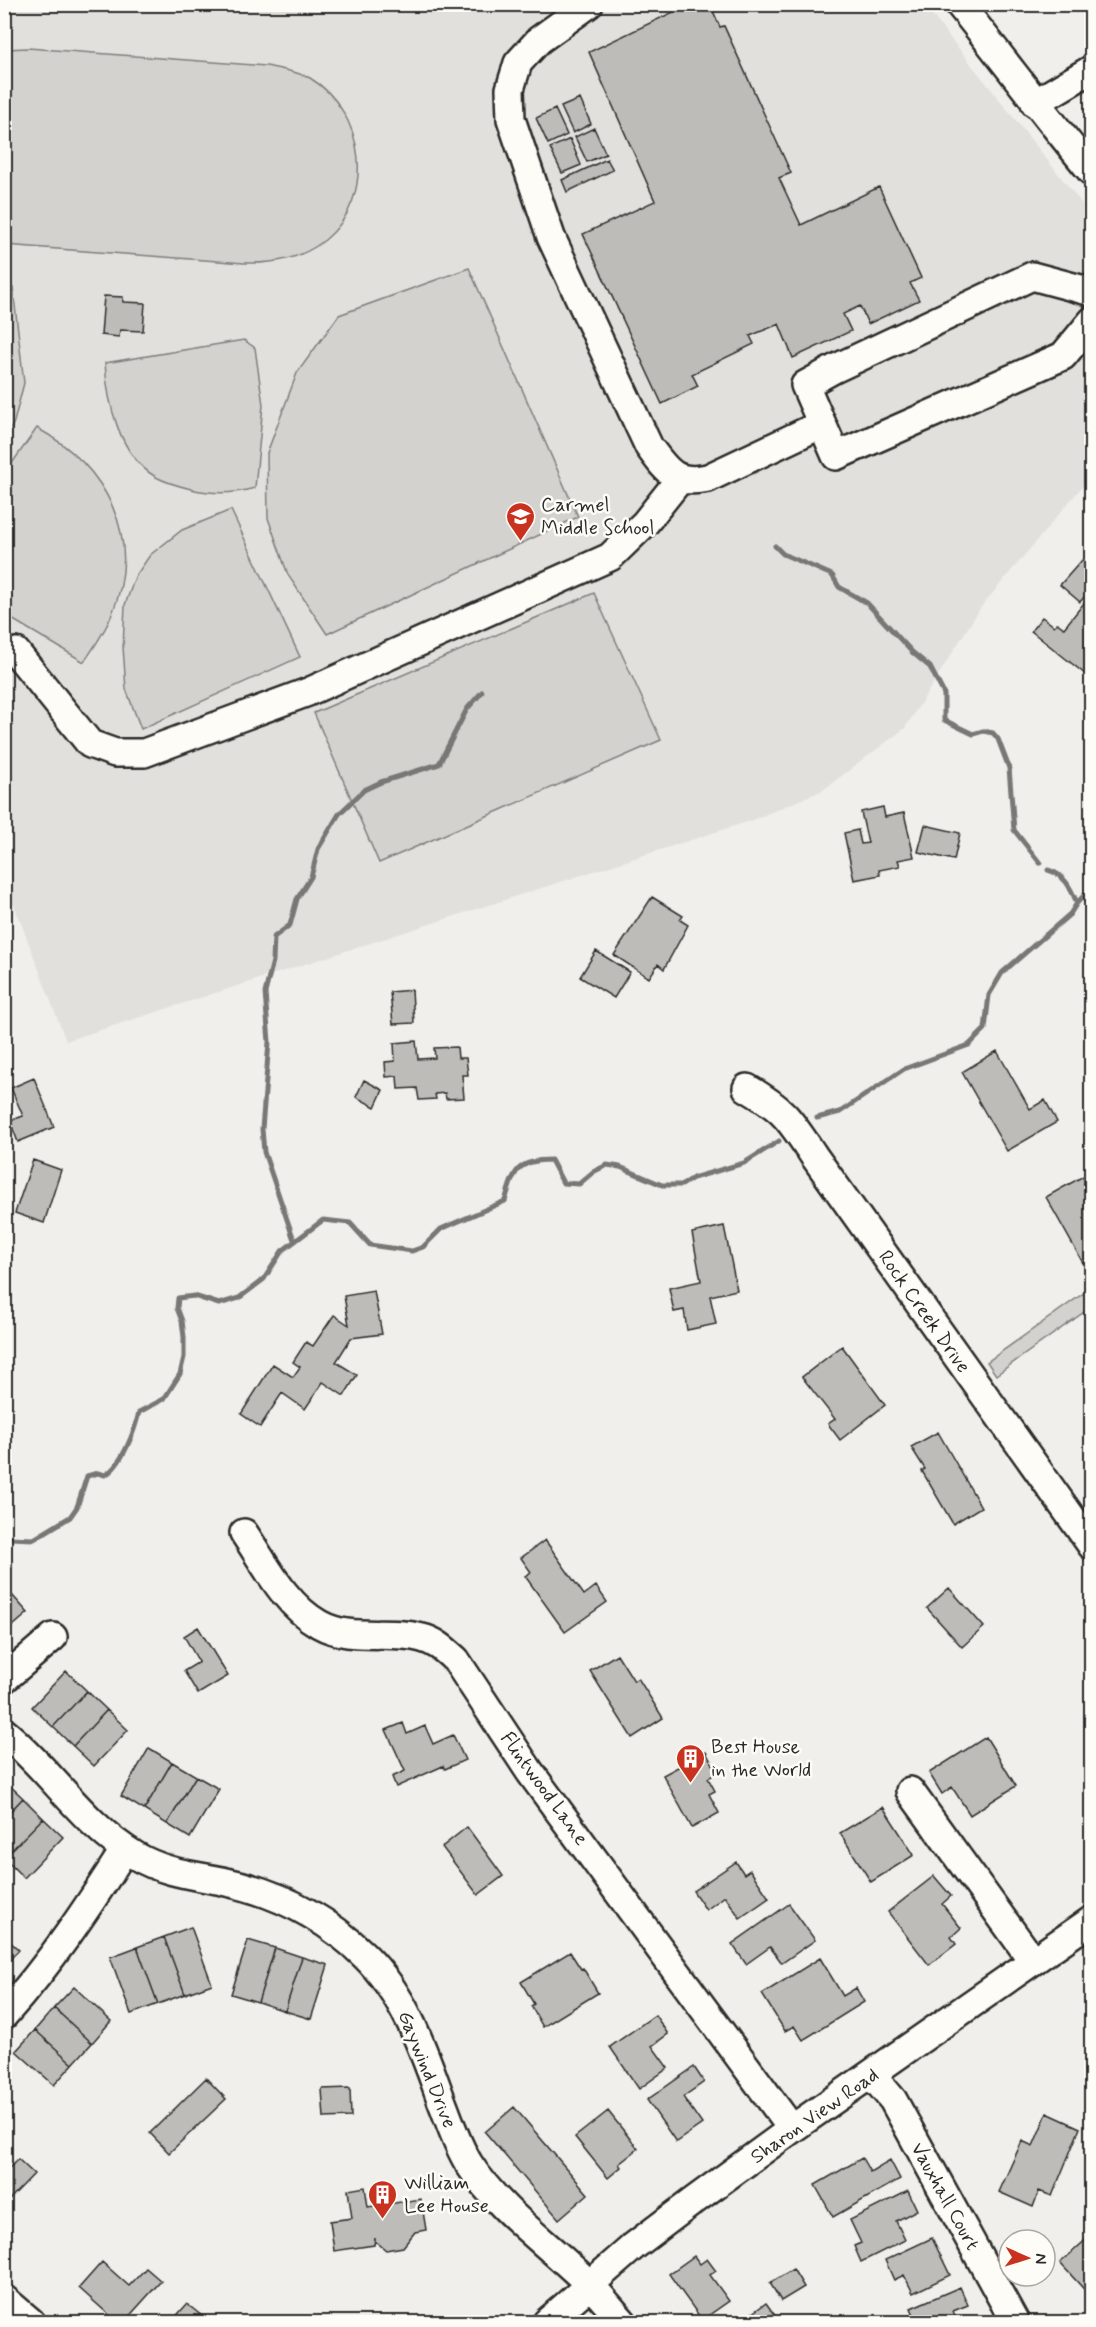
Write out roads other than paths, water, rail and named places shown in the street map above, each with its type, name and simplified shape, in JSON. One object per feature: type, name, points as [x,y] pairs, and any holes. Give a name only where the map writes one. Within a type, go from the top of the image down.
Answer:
[{"type":"street","points":[[589,4],[539,40],[519,63],[510,89],[511,119],[551,237],[649,447],[664,469],[680,479],[694,481],[708,478],[822,424]]},
{"type":"street","points":[[959,4],[1035,103],[1092,172]]},
{"type":"street","points":[[1035,103],[1092,69]]},
{"type":"street","points":[[1092,292],[1032,276],[834,369],[805,385],[836,456],[1063,356],[1092,321]]},
{"type":"street","points":[[15,652],[90,744],[115,753],[144,753],[308,692],[610,556],[645,523],[680,479]]},
{"type":"street","name":"Rock Creek Drive","points":[[747,1088],[773,1103],[788,1116],[814,1156],[1092,1546]]},
{"type":"street","name":"Flintwood Lane","points":[[244,1533],[297,1608],[317,1624],[349,1634],[423,1638],[441,1647],[456,1660],[530,1772],[792,2129]]},
{"type":"street","points":[[4,1678],[53,1637]]},
{"type":"street","name":"Gaywind Drive","points":[[4,1732],[110,1838],[125,1849],[150,1863],[179,1874],[258,1890],[292,1904],[339,1933],[366,1957],[405,2010],[419,2038],[452,2127],[472,2169],[516,2219],[590,2285],[623,2322]]},
{"type":"street","points":[[910,1791],[1033,1961]]},
{"type":"street","points":[[4,2014],[33,1983],[66,1940],[125,1849]]},
{"type":"street","name":"Sharon View Road","points":[[547,2322],[634,2246],[792,2129],[1092,1920]]},
{"type":"street","name":"Vauxhall Court","points":[[871,2074],[893,2100],[1015,2322]]},
{"type":"street","points":[[4,2300],[31,2322]]},
{"type":"waterway","points":[[775,546],[783,554],[832,575],[839,587],[867,603],[912,652],[930,667],[944,694],[944,720],[973,734],[983,731],[993,733],[998,739],[1009,768],[1014,830],[1040,863]]},
{"type":"waterway","points":[[294,1240],[264,1152],[262,1129],[269,1042],[265,993],[273,961],[274,937],[290,925],[297,899],[311,877],[318,849],[339,814],[364,790],[381,782],[439,764],[467,709],[482,692]]},
{"type":"waterway","points":[[1048,870],[1063,878],[1077,903]]},
{"type":"waterway","points":[[817,1118],[840,1112],[904,1069],[969,1045],[985,1029],[989,995],[1002,973],[1070,914],[1092,887]]},
{"type":"waterway","points":[[4,1526],[9,1538],[34,1539],[70,1517],[77,1507],[87,1476],[98,1473],[105,1475],[117,1464],[131,1437],[139,1412],[164,1399],[180,1374],[184,1357],[184,1337],[182,1321],[177,1308],[178,1298],[194,1296],[219,1304],[239,1298],[264,1279],[282,1251],[323,1220],[350,1223],[370,1245],[412,1251],[423,1247],[441,1229],[505,1201],[515,1175],[519,1169],[531,1162],[551,1160],[563,1183],[579,1184],[593,1172],[607,1165],[620,1167],[662,1185],[682,1185],[693,1178],[744,1163],[779,1141]]},
{"type":"place","name":"Carmel Middle School","points":[[520,542]]},
{"type":"place","name":"Best House in the World","points":[[690,1784]]},
{"type":"place","name":"William Lee House","points":[[383,2220]]}]
